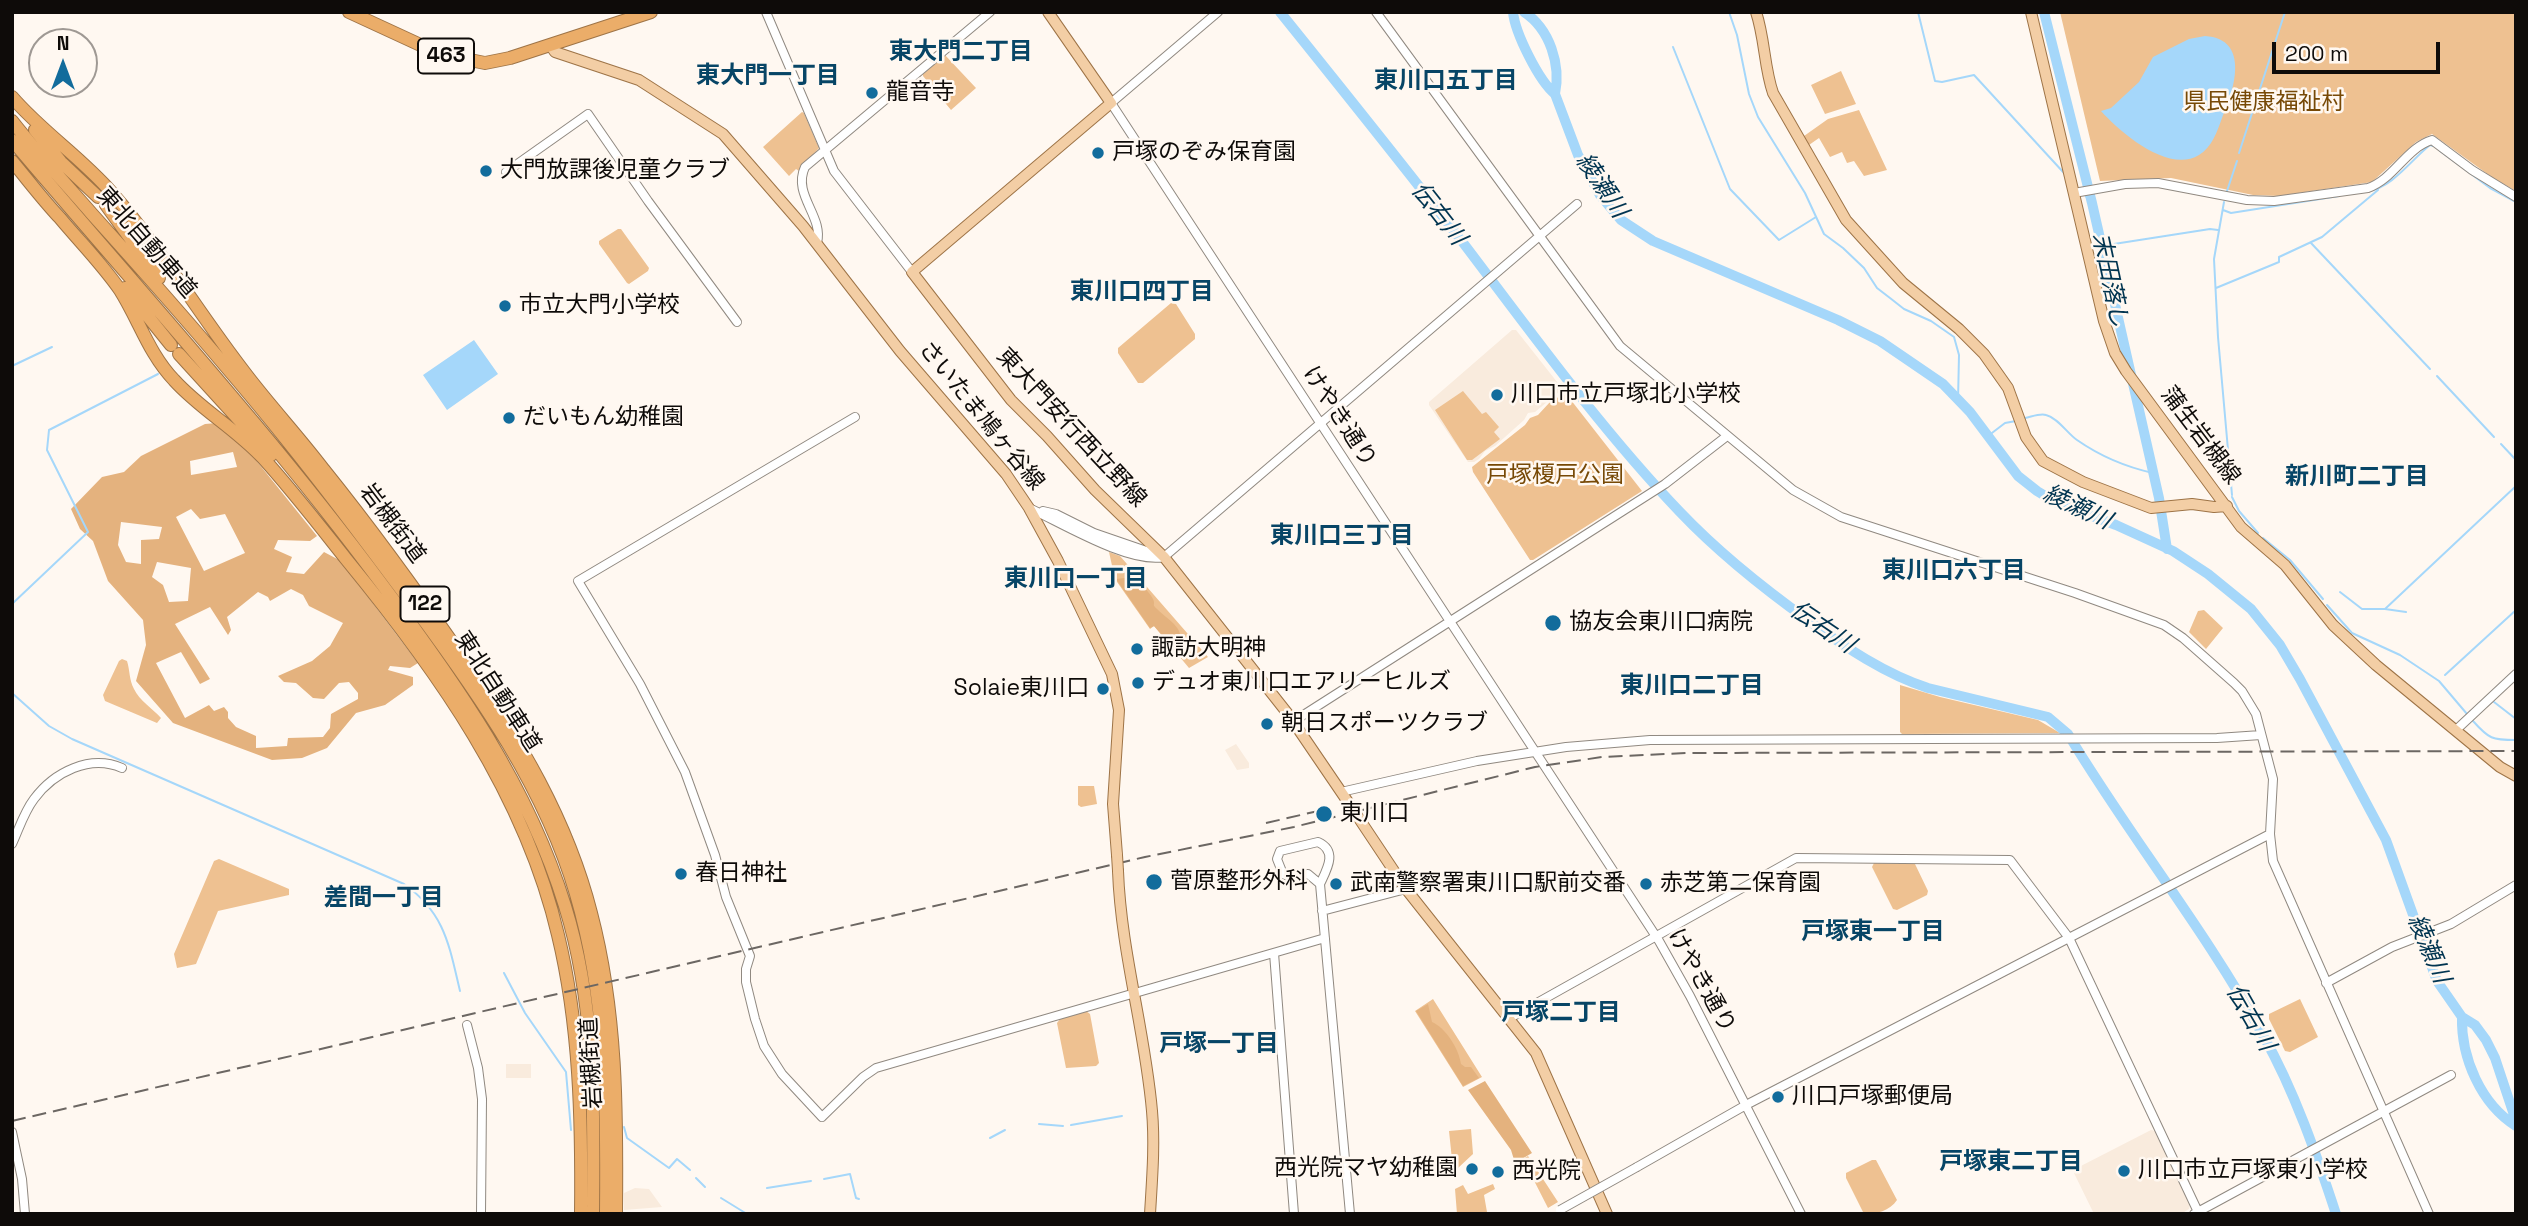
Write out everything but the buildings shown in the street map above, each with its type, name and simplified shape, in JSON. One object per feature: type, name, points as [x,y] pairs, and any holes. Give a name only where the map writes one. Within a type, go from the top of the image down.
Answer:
[{"type":"highway","name":"463","points":[[349,12],[419,45],[466,60],[485,63],[651,12]]},
{"type":"highway","points":[[16,102],[61,162],[102,201],[171,293],[189,324]]},
{"type":"highway","name":"岩槻街道","points":[[16,102],[111,191],[244,372],[323,468],[416,590],[530,760],[571,849],[591,911],[604,971],[611,1009],[614,1054],[616,1214]]},
{"type":"highway","name":"東北自動車道","points":[[12,121],[189,324],[309,468],[400,587],[484,706],[537,796],[575,893],[598,995],[606,1087],[606,1214]]},
{"type":"highway","name":"東北自動車道","points":[[12,140],[242,406],[347,537],[438,659],[512,778],[548,857],[575,941],[588,1020],[593,1100],[593,1214]]},
{"type":"highway","name":"岩槻街道","points":[[12,161],[120,291],[162,366],[176,383],[241,435],[257,452],[383,605],[452,702],[504,789],[542,877],[558,935],[567,982],[580,1096],[581,1214]]},
{"type":"highway","points":[[102,267],[113,272],[175,350],[347,537]]},
{"type":"main road","points":[[912,272],[1111,103],[1048,12]]},
{"type":"main road","points":[[1756,12],[1773,93],[1846,220],[1903,283],[1959,329],[1984,354],[2008,388],[2026,437],[2043,461],[2083,482],[2151,508],[2192,504],[2227,506]]},
{"type":"main road","name":"蒲生岩槻線","points":[[2031,12],[2104,321],[2115,353],[2133,382],[2241,527],[2285,565],[2333,625],[2376,665],[2500,767],[2516,776]]},
{"type":"main road","name":"さいたま鳩ヶ谷線","points":[[550,45],[555,52],[639,80],[712,126],[736,148],[817,243],[900,351],[1006,474],[1029,508],[1058,561],[1105,657],[1117,693],[1119,728],[1113,804],[1122,927],[1135,993],[1152,1111],[1150,1214]]},
{"type":"main road","name":"東大門安行西立野線","points":[[912,272],[1011,400],[1095,490],[1164,557],[1294,722],[1406,889],[1536,1053],[1606,1214]]},
{"type":"street","points":[[766,12],[824,150],[846,190],[912,272]]},
{"type":"street","points":[[817,243],[818,233],[802,190],[801,181],[805,167],[990,12]]},
{"type":"street","points":[[1111,103],[1218,12]]},
{"type":"street","points":[[1376,12],[1620,346],[1793,490],[1841,517],[2075,593],[2164,625],[2203,655],[2242,691],[2256,714],[2273,779],[2270,834],[2273,861],[2429,1214]]},
{"type":"street","name":"けやき通り","points":[[1111,103],[1656,937],[1685,987],[1801,1214]]},
{"type":"street","points":[[506,172],[589,114],[648,201],[737,322]]},
{"type":"street","points":[[2074,193],[2145,183],[2264,201],[2354,190],[2381,182],[2432,139],[2472,170],[2516,197]]},
{"type":"street","points":[[1029,508],[1056,514],[1094,533],[1164,557],[1577,204]]},
{"type":"street","points":[[855,417],[578,581],[640,684],[685,772],[715,855],[726,897],[750,956],[746,982],[755,1019],[764,1046],[782,1074],[822,1118],[863,1077],[876,1068],[1325,938]]},
{"type":"street","points":[[1294,722],[1652,492],[1727,436]]},
{"type":"street","points":[[2456,730],[2516,674]]},
{"type":"street","points":[[1341,792],[1477,761],[1592,744],[1665,740],[2064,739],[2261,735]]},
{"type":"street","points":[[12,844],[29,807],[50,782],[70,770],[89,764],[107,763],[122,768]]},
{"type":"street","points":[[1557,1212],[1746,1105],[2270,834]]},
{"type":"street","points":[[1320,884],[1308,874],[1290,877],[1283,874],[1277,859],[1280,851],[1313,842],[1325,846],[1330,863],[1320,884],[1350,1214]]},
{"type":"street","points":[[1510,1018],[1796,858],[2010,860],[2069,938],[2197,1213],[2451,1075]]},
{"type":"street","points":[[2326,983],[2398,945],[2444,927],[2516,885]]},
{"type":"street","points":[[1322,911],[1406,889]]},
{"type":"street","points":[[1274,953],[1294,1214]]},
{"type":"street","points":[[467,1025],[478,1068],[482,1099],[481,1214]]},
{"type":"street","points":[[12,1132],[20,1166],[26,1214]]},
{"type":"shaded area","name":"川口市立戸塚北小学校","points":[[1512,330],[1516,330],[1561,387],[1559,392],[1535,412],[1528,413],[1524,420],[1495,446],[1485,451],[1479,459],[1468,462],[1429,402]]},
{"type":"shaded area","points":[[217,423],[255,459],[317,536],[310,541],[278,540],[274,549],[292,557],[286,572],[304,574],[324,552],[341,561],[418,663],[410,668],[390,666],[388,670],[413,677],[413,685],[385,705],[356,713],[327,748],[302,758],[272,760],[173,723],[136,681],[146,645],[143,620],[108,581],[93,541],[80,529],[71,509],[102,477],[124,472],[141,456],[205,424]],"holes":[[[233,452],[237,467],[191,475],[190,461]],[[191,509],[200,519],[225,514],[245,553],[204,571],[176,517]],[[121,522],[162,527],[159,539],[141,540],[141,564],[126,562],[118,545]],[[157,562],[191,568],[188,601],[169,602],[163,585],[152,577]],[[291,589],[303,595],[309,606],[343,623],[330,646],[312,661],[278,676],[284,682],[296,683],[313,698],[324,699],[339,683],[349,682],[358,693],[358,699],[331,714],[330,728],[323,737],[288,738],[287,746],[256,748],[256,736],[236,727],[228,718],[224,707],[214,711],[209,705],[185,718],[156,663],[181,652],[200,684],[210,679],[175,624],[210,607],[228,635],[231,630],[227,617],[258,592],[270,601]]]},
{"type":"shaded area","points":[[1133,577],[1151,596],[1155,607],[1179,631],[1179,650],[1176,651],[1154,626],[1150,628],[1116,579]]},
{"type":"shaded area","points":[[1236,744],[1249,763],[1249,768],[1237,770],[1225,750]]},
{"type":"shaded area","points":[[1428,1004],[1432,1022],[1451,1040],[1461,1064],[1471,1067],[1479,1078],[1463,1086],[1416,1011]]},
{"type":"shaded area","points":[[506,1064],[531,1064],[531,1078],[506,1078]]},
{"type":"shaded area","points":[[1485,1081],[1532,1153],[1515,1163],[1511,1150],[1468,1090]]},
{"type":"shaded area","name":"川口市立戸塚東小学校","points":[[2151,1130],[2155,1131],[2190,1205],[2189,1209],[2181,1214],[2094,1214],[2074,1173],[2075,1169]]},
{"type":"shaded area","points":[[635,1188],[649,1189],[662,1207],[624,1210],[624,1193]]},
{"type":"green space","name":"県民健康福祉村","points":[[2060,12],[2516,12],[2516,191],[2493,178],[2432,134],[2416,142],[2372,182],[2279,196],[2253,195],[2171,178],[2100,181]]},
{"type":"green space","points":[[945,55],[976,88],[951,110],[923,76]]},
{"type":"green space","points":[[1841,71],[1856,104],[1825,114],[1811,85]]},
{"type":"green space","points":[[1859,110],[1887,170],[1864,176],[1854,161],[1847,163],[1842,152],[1830,157],[1819,138],[1809,145],[1804,136],[1828,119]]},
{"type":"green space","points":[[802,112],[819,148],[799,171],[796,169],[789,176],[763,147]]},
{"type":"green space","points":[[621,229],[649,268],[629,284],[599,244],[599,241]]},
{"type":"green space","points":[[1171,303],[1176,304],[1195,334],[1195,339],[1143,383],[1138,383],[1118,353],[1118,348]]},
{"type":"green space","points":[[1463,391],[1482,414],[1486,412],[1499,427],[1494,432],[1500,439],[1472,460],[1467,460],[1435,410]]},
{"type":"green space","name":"戸塚榎戸公園","points":[[1562,395],[1567,395],[1642,491],[1530,560],[1472,467]]},
{"type":"green space","points":[[1109,552],[1120,556],[1208,657],[1189,668],[1154,626],[1150,629],[1115,579]]},
{"type":"green space","points":[[2204,610],[2223,628],[2206,649],[2189,632],[2198,611]]},
{"type":"green space","points":[[122,659],[127,661],[136,693],[161,718],[157,723],[105,701],[103,695]]},
{"type":"green space","points":[[1900,685],[2038,720],[2060,733],[1902,734]]},
{"type":"green space","points":[[1078,786],[1094,786],[1097,804],[1081,807],[1078,805]]},
{"type":"green space","points":[[219,859],[289,889],[289,895],[218,911],[196,964],[177,968],[174,954],[214,861]]},
{"type":"green space","points":[[1874,863],[1915,864],[1928,891],[1927,895],[1897,910],[1893,909],[1872,867]]},
{"type":"green space","points":[[1433,999],[1482,1077],[1463,1087],[1415,1011]]},
{"type":"green space","points":[[2300,999],[2318,1037],[2290,1052],[2285,1051],[2269,1014]]},
{"type":"green space","points":[[1086,1011],[1090,1014],[1099,1063],[1096,1066],[1066,1068],[1057,1023],[1060,1019]]},
{"type":"green space","points":[[1471,1129],[1473,1154],[1458,1168],[1453,1169],[1449,1131]]},
{"type":"green space","points":[[1528,1156],[1558,1202],[1548,1208],[1523,1159]]},
{"type":"green space","points":[[1876,1160],[1897,1200],[1882,1211],[1864,1214],[1846,1173]]},
{"type":"green space","points":[[1493,1184],[1495,1189],[1484,1195],[1487,1212],[1490,1214],[1457,1214],[1455,1189],[1463,1185],[1468,1194]]},
{"type":"water","points":[[2205,36],[2219,39],[2229,46],[2234,56],[2235,68],[2231,94],[2218,129],[2204,152],[2187,159],[2159,155],[2132,139],[2101,111],[2111,108],[2139,82],[2153,57],[2189,39]]},
{"type":"water","points":[[474,340],[498,374],[447,410],[423,375]]},
{"type":"waterway","name":"伝右川","points":[[1280,12],[1419,186],[1595,415],[1680,512],[1710,541],[1792,608],[1881,668],[1928,688],[2048,717],[2068,734],[2218,959],[2264,1037],[2295,1101],[2336,1214]]},
{"type":"waterway","points":[[1513,12],[1518,32],[1529,56],[1542,79],[1555,94]]},
{"type":"waterway","name":"綾瀬川","points":[[1524,12],[1541,28],[1552,49],[1556,71],[1555,94],[1578,155],[1600,195],[1621,220],[1653,241],[1838,320],[1880,341],[1943,384],[1970,412],[2018,476],[2037,491],[2055,502],[2116,525],[2173,551],[2208,574],[2251,609],[2280,645],[2300,679],[2386,840],[2437,981],[2462,1017],[2475,1025],[2486,1040],[2495,1058],[2516,1121]]},
{"type":"waterway","points":[[1729,12],[1737,35],[1749,94],[1758,117],[1805,193],[1824,234],[1864,268],[1877,288],[1904,309],[1931,321],[1954,337],[1959,355],[1958,401]]},
{"type":"waterway","points":[[1918,12],[1935,81],[1974,75],[2064,173]]},
{"type":"waterway","name":"末田落し","points":[[2044,12],[2092,203],[2159,498],[2167,549]]},
{"type":"waterway","points":[[2239,153],[2285,12]]},
{"type":"waterway","points":[[1673,47],[1730,189],[1779,240],[1816,217]]},
{"type":"waterway","points":[[2368,191],[2385,185],[2430,145],[2433,146]]},
{"type":"waterway","points":[[2440,151],[2490,188],[2516,202]]},
{"type":"waterway","points":[[2227,191],[2237,161]]},
{"type":"waterway","points":[[2216,288],[2279,262],[2279,257],[2322,237],[2378,190]]},
{"type":"waterway","name":"末田落し","points":[[2085,195],[2092,203]]},
{"type":"waterway","points":[[2223,210],[2231,213],[2339,196]]},
{"type":"waterway","points":[[2224,202],[2214,259],[2232,495]]},
{"type":"waterway","points":[[2101,246],[2218,230]]},
{"type":"waterway","points":[[2311,243],[2430,369]]},
{"type":"waterway","points":[[12,366],[52,347]]},
{"type":"waterway","points":[[12,604],[88,532],[47,450],[49,430],[158,374]]},
{"type":"waterway","points":[[2437,376],[2494,437]]},
{"type":"waterway","points":[[2025,418],[2046,415],[2095,451],[2123,464],[2153,473]]},
{"type":"waterway","points":[[1988,436],[2005,423],[2016,421]]},
{"type":"waterway","points":[[2501,444],[2516,460]]},
{"type":"waterway","points":[[2385,609],[2516,486]]},
{"type":"waterway","points":[[2232,497],[2239,511],[2258,533]]},
{"type":"waterway","points":[[2263,538],[2290,560],[2323,599]]},
{"type":"waterway","points":[[2340,592],[2362,609],[2406,612]]},
{"type":"waterway","points":[[2327,605],[2352,633],[2400,655],[2439,681],[2467,714]]},
{"type":"waterway","points":[[2445,675],[2516,610]]},
{"type":"waterway","points":[[12,693],[49,726],[72,739],[404,884],[418,895],[437,918],[448,945],[460,991]]},
{"type":"waterway","points":[[2494,702],[2516,719]]},
{"type":"waterway","points":[[2473,721],[2492,737],[2516,740]]},
{"type":"waterway","points":[[504,973],[525,1013],[566,1072],[571,1130]]},
{"type":"waterway","points":[[2462,1017],[2465,1048],[2476,1079],[2493,1105],[2516,1126]]},
{"type":"waterway","points":[[1071,1125],[1122,1116]]},
{"type":"waterway","points":[[1039,1124],[1063,1126]]},
{"type":"waterway","points":[[624,1127],[627,1138],[669,1168],[677,1159],[690,1170]]},
{"type":"waterway","points":[[990,1138],[1005,1130]]},
{"type":"waterway","points":[[824,1179],[850,1174],[856,1198],[859,1199]]},
{"type":"waterway","points":[[696,1178],[705,1187]]},
{"type":"waterway","points":[[767,1188],[811,1181]]},
{"type":"waterway","points":[[721,1198],[747,1214]]},
{"type":"railway","points":[[12,1121],[1145,857],[1294,827],[1535,767],[1602,757],[1687,753],[2516,751]]},
{"type":"railway","points":[[1266,823],[1331,808]]},
{"type":"place","name":"龍音寺","points":[[872,93]]},
{"type":"place","name":"戸塚のぞみ保育園","points":[[1098,153]]},
{"type":"place","name":"大門放課後児童クラブ","points":[[486,171]]},
{"type":"place","name":"市立大門小学校","points":[[505,306]]},
{"type":"place","name":"川口市立戸塚北小学校","points":[[1497,395]]},
{"type":"place","name":"だいもん幼稚園","points":[[509,418]]},
{"type":"place","name":"協友会東川口病院","points":[[1553,623]]},
{"type":"place","name":"諏訪大明神","points":[[1137,649]]},
{"type":"place","name":"デュオ東川口エアリーヒルズ","points":[[1138,683]]},
{"type":"place","name":"Solaie東川口","points":[[1103,689]]},
{"type":"place","name":"朝日スポーツクラブ","points":[[1267,724]]},
{"type":"place","name":"東川口","points":[[1324,814]]},
{"type":"place","name":"春日神社","points":[[681,874]]},
{"type":"place","name":"菅原整形外科","points":[[1154,882]]},
{"type":"place","name":"武南警察署東川口駅前交番","points":[[1336,884]]},
{"type":"place","name":"赤芝第二保育園","points":[[1646,884]]},
{"type":"place","name":"川口戸塚郵便局","points":[[1778,1097]]},
{"type":"place","name":"西光院マヤ幼稚園","points":[[1472,1169]]},
{"type":"place","name":"川口市立戸塚東小学校","points":[[2124,1171]]},
{"type":"place","name":"西光院","points":[[1498,1172]]},
{"type":"district","name":"東大門二丁目","points":[[961,52]]},
{"type":"district","name":"東大門一丁目","points":[[768,76]]},
{"type":"district","name":"東川口五丁目","points":[[1446,81]]},
{"type":"district","name":"東川口四丁目","points":[[1142,292]]},
{"type":"district","name":"新川町二丁目","points":[[2357,477]]},
{"type":"district","name":"東川口三丁目","points":[[1342,536]]},
{"type":"district","name":"東川口六丁目","points":[[1954,571]]},
{"type":"district","name":"東川口一丁目","points":[[1076,579]]},
{"type":"district","name":"東川口二丁目","points":[[1692,686]]},
{"type":"district","name":"差間一丁目","points":[[384,898]]},
{"type":"district","name":"戸塚東一丁目","points":[[1873,932]]},
{"type":"district","name":"戸塚二丁目","points":[[1561,1013]]},
{"type":"district","name":"戸塚一丁目","points":[[1219,1044]]},
{"type":"district","name":"戸塚東二丁目","points":[[2011,1162]]}]
